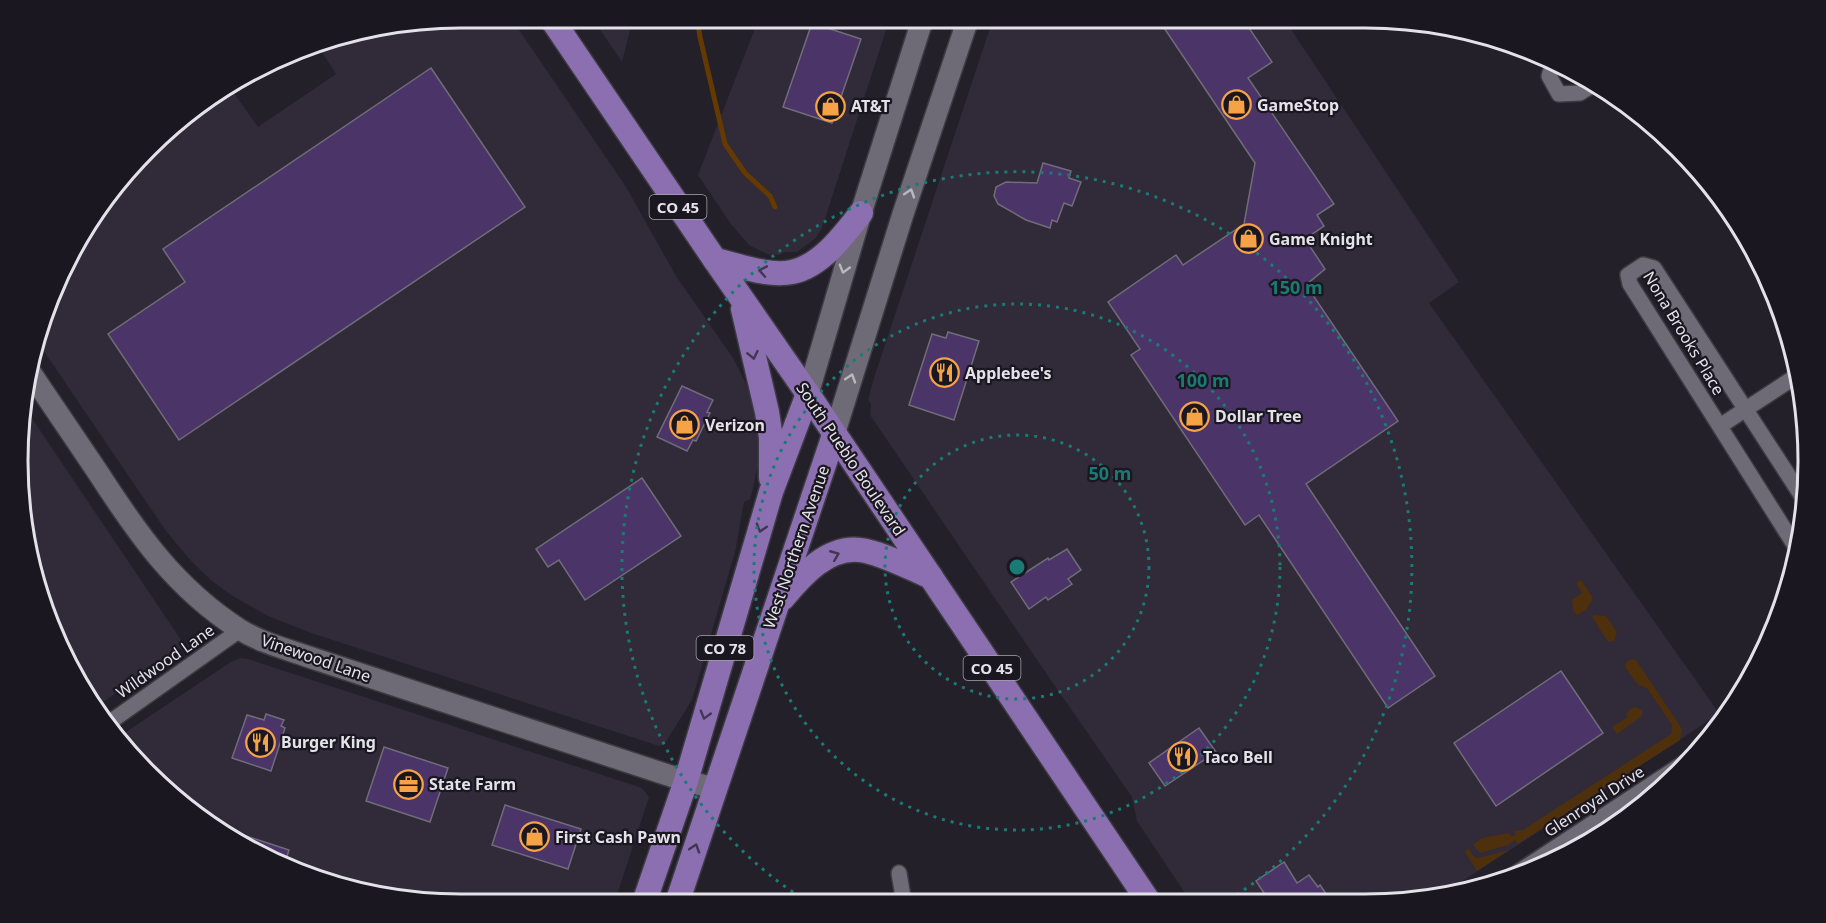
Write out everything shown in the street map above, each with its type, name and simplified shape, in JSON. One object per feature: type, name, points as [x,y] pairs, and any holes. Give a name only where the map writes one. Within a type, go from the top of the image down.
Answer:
[{"type":"main road","name":"South Pueblo Boulevard","points":[[558,28],[808,393],[1144,894]]},
{"type":"main road","points":[[715,260],[769,272],[792,272],[815,262],[842,238],[861,213]]},
{"type":"main road","points":[[741,298],[767,412],[771,438],[771,492]]},
{"type":"main road","name":"CO 78","points":[[648,894],[686,782],[771,492],[808,393]]},
{"type":"main road","name":"West Northern Avenue","points":[[680,894],[834,435]]},
{"type":"main road","points":[[776,607],[801,576],[828,557],[842,551],[860,550],[874,554],[931,578]]},
{"type":"street","name":"CO 78","points":[[808,393],[861,213],[920,28]]},
{"type":"street","name":"West Northern Avenue","points":[[834,435],[896,236],[965,28]]},
{"type":"street","points":[[1551,71],[1549,76],[1559,94],[1580,93],[1585,90]]},
{"type":"street","name":"Nona Brooks Place","points":[[1790,538],[1630,284],[1628,275],[1643,265],[1654,268],[1797,489]]},
{"type":"street","name":"Vinewood Lane","points":[[36,381],[138,533],[172,575],[191,593],[240,630],[294,651],[686,782],[714,788]]},
{"type":"street","points":[[1720,426],[1790,381]]},
{"type":"street","name":"Wildwood Lane","points":[[114,719],[240,630]]},
{"type":"street","name":"Glenroyal Drive","points":[[1541,857],[1657,781]]},
{"type":"street","points":[[899,873],[902,894]]},
{"type":"shaded area","points":[[518,28],[626,187],[676,276],[733,358],[748,388],[759,440],[758,465],[752,492],[750,499],[744,502],[736,548],[692,700],[665,743],[659,746],[311,633],[268,616],[231,595],[192,562],[166,531],[43,350],[61,296],[87,245],[118,198],[155,155],[198,118],[234,93],[258,127],[336,74],[321,51],[349,43],[405,32],[433,29]]},
{"type":"shaded area","points":[[599,28],[630,28],[622,62]]},
{"type":"shaded area","points":[[755,28],[887,28],[822,228],[816,238],[797,252],[784,252],[780,255],[767,254],[749,245],[731,224],[698,175]]},
{"type":"shaded area","points":[[990,28],[1290,28],[1459,282],[1429,303],[1718,712],[1680,740],[1457,884],[1393,894],[1186,894],[1137,821],[1132,797],[870,415],[871,404],[868,400]]},
{"type":"shaded area","points":[[31,417],[185,646],[101,702],[61,627],[43,574],[29,490]]},
{"type":"shaded area","points":[[1581,580],[1593,598],[1586,610],[1577,615],[1573,611],[1572,600],[1582,593],[1576,582]]},
{"type":"shaded area","points":[[1606,616],[1617,632],[1614,641],[1608,642],[1592,617]]},
{"type":"shaded area","points":[[240,658],[248,659],[642,788],[649,797],[617,894],[433,894],[377,886],[322,872],[296,862],[221,822],[155,768],[125,733]]},
{"type":"shaded area","points":[[1636,660],[1682,729],[1680,740],[1518,844],[1515,840],[1508,845],[1480,853],[1473,845],[1482,838],[1509,833],[1512,837],[1516,834],[1514,831],[1523,830],[1671,734],[1672,725],[1647,688],[1639,685],[1625,667],[1626,662]]},
{"type":"shaded area","points":[[1634,707],[1642,710],[1642,716],[1617,734],[1612,727],[1628,717],[1626,713]]},
{"type":"shaded area","points":[[1468,848],[1475,858],[1509,850],[1477,871],[1465,852]]},
{"type":"building","points":[[810,28],[827,28],[861,39],[832,123],[783,107]]},
{"type":"building","points":[[1164,28],[1249,28],[1272,62],[1248,78],[1334,204],[1317,215],[1324,226],[1305,239],[1325,269],[1306,285],[1398,421],[1306,484],[1435,676],[1388,708],[1259,515],[1245,525],[1131,355],[1140,349],[1108,302],[1176,255],[1183,265],[1244,224],[1255,163]]},
{"type":"building","points":[[431,68],[525,207],[179,440],[108,334],[185,282],[163,249]]},
{"type":"building","points":[[1043,163],[1071,171],[1069,178],[1081,182],[1072,206],[1064,203],[1057,222],[1052,220],[1050,228],[1026,220],[998,204],[994,196],[996,187],[1006,182],[1037,183]]},
{"type":"building","name":"Applebee's","points":[[948,332],[979,341],[954,420],[909,405],[932,334],[946,338]]},
{"type":"building","name":"Verizon","points":[[682,386],[713,400],[707,412],[710,413],[696,441],[693,440],[687,451],[657,437]]},
{"type":"building","points":[[642,478],[681,536],[585,600],[559,560],[548,567],[536,549]]},
{"type":"building","points":[[1067,549],[1081,570],[1068,579],[1072,584],[1048,600],[1046,597],[1029,609],[1011,582],[1048,558],[1049,560]]},
{"type":"building","points":[[1561,671],[1603,733],[1496,806],[1454,743]]},
{"type":"building","points":[[266,714],[284,720],[281,726],[285,728],[271,771],[232,758],[247,715],[264,720]]},
{"type":"building","name":"Taco Bell","points":[[1199,728],[1216,752],[1165,786],[1149,763]]},
{"type":"building","points":[[384,747],[448,768],[430,822],[366,801]]},
{"type":"building","points":[[505,805],[581,829],[568,869],[492,845]]},
{"type":"building","points":[[243,835],[289,850],[287,858]]},
{"type":"building","points":[[1284,862],[1297,883],[1309,875],[1326,894],[1265,894],[1256,881]]},
{"type":"waterway","points":[[699,28],[725,144],[745,173],[770,196],[775,207]]},
{"type":"place","name":"GameStop","points":[[1236,105]]},
{"type":"place","name":"AT&T","points":[[830,106]]},
{"type":"place","name":"Game Knight","points":[[1248,239]]},
{"type":"place","name":"Applebee's","points":[[944,373]]},
{"type":"place","name":"Dollar Tree","points":[[1194,416]]},
{"type":"place","name":"Verizon","points":[[684,425]]},
{"type":"place","name":"Burger King","points":[[260,742]]},
{"type":"place","name":"Taco Bell","points":[[1182,757]]},
{"type":"place","name":"State Farm","points":[[408,784]]},
{"type":"place","name":"First Cash Pawn","points":[[534,837]]}]
